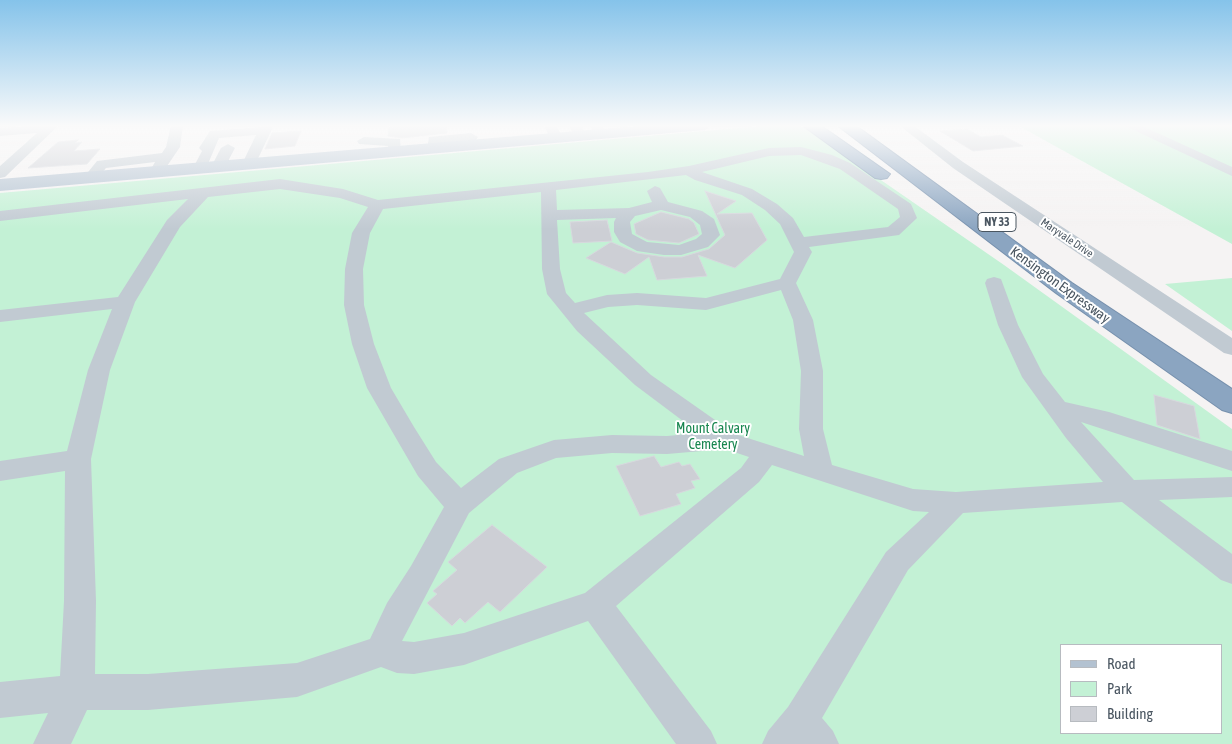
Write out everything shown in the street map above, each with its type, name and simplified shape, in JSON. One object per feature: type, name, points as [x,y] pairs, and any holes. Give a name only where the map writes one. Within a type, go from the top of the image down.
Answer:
[{"type":"highway","points":[[862,160],[976,236],[1064,288]]},
{"type":"highway","name":"Kensington Expressway","points":[[899,160],[1064,288],[1232,403]]},
{"type":"highway","name":"Kensington Expressway","points":[[905,160],[1130,316],[1232,380]]},
{"type":"main road","points":[[0,185],[94,174],[156,172],[202,180],[218,167],[279,160]]},
{"type":"street","points":[[0,174],[16,160]]},
{"type":"street","points":[[94,174],[126,167],[131,161],[146,160]]},
{"type":"street","points":[[156,172],[165,160]]},
{"type":"street","points":[[52,744],[77,692],[80,601],[78,459],[98,370],[125,302],[202,180],[207,160]]},
{"type":"street","points":[[218,167],[222,160]]},
{"type":"street","points":[[249,164],[251,160]]},
{"type":"street","points":[[0,216],[202,180],[297,185],[343,194],[377,205],[648,176],[689,170],[735,160]]},
{"type":"street","points":[[798,242],[893,231],[909,218],[905,207],[845,166],[831,160]]},
{"type":"street","name":"Maryvale Drive","points":[[951,160],[1232,348]]},
{"type":"street","points":[[1207,160],[1230,170]]},
{"type":"street","points":[[570,311],[607,301],[637,299],[706,304],[787,283],[803,252],[787,222],[760,199],[700,177],[689,170]]},
{"type":"street","points":[[648,176],[661,205]]},
{"type":"street","points":[[548,186],[551,215],[551,269],[557,294],[584,327],[644,380],[726,440],[820,472],[913,500],[956,503],[1128,490],[1232,487]]},
{"type":"street","points":[[377,205],[362,233],[354,269],[354,305],[363,344],[378,388],[427,469],[458,505]]},
{"type":"street","points":[[551,215],[629,212],[661,205],[696,214],[708,224],[711,235],[702,244],[681,250],[643,247],[626,238],[622,232],[622,222],[629,212]]},
{"type":"street","points":[[787,283],[803,320],[812,371],[811,429],[820,472]]},
{"type":"street","points":[[994,283],[1008,325],[1029,368],[1056,408],[1128,490],[1232,571]]},
{"type":"street","points":[[0,316],[125,302]]},
{"type":"street","points":[[1056,408],[1100,418],[1232,461]]},
{"type":"street","points":[[381,651],[398,613],[422,575],[458,505],[508,466],[554,449],[612,444],[667,445],[726,440]]},
{"type":"street","points":[[0,700],[77,692],[148,692],[297,680],[381,651],[397,657],[414,658],[464,649],[595,604],[750,475],[766,454]]},
{"type":"street","points":[[0,470],[78,459]]},
{"type":"street","points":[[801,736],[897,561],[956,503]]},
{"type":"street","points":[[595,604],[698,744]]},
{"type":"green space","name":"Mount Calvary Cemetery","points":[[378,160],[851,160],[1004,265],[1232,429],[1232,744],[0,744],[0,193]]},
{"type":"green space","points":[[1080,160],[1232,160],[1232,244]]},
{"type":"green space","points":[[1232,278],[1232,331],[1165,284]]},
{"type":"building","points":[[38,160],[91,160],[87,164],[28,168]]},
{"type":"building","points":[[705,191],[736,201],[717,214],[752,213],[767,240],[735,268],[698,255],[707,276],[657,280],[649,257],[625,274],[586,258],[611,242],[637,253],[664,257],[682,257],[709,249],[725,235]]},
{"type":"building","points":[[661,212],[689,219],[694,223],[699,234],[679,243],[648,240],[636,234],[634,224]]},
{"type":"building","points":[[607,220],[612,241],[573,243],[570,222]]},
{"type":"building","points":[[1154,395],[1194,406],[1200,439],[1157,425]]},
{"type":"building","points":[[654,456],[661,467],[679,462],[682,466],[690,464],[700,479],[691,481],[695,488],[676,494],[681,504],[640,516],[616,466]]},
{"type":"building","points":[[492,525],[547,567],[500,612],[488,602],[465,623],[460,618],[452,626],[427,603],[437,594],[433,591],[457,570],[448,562]]}]
